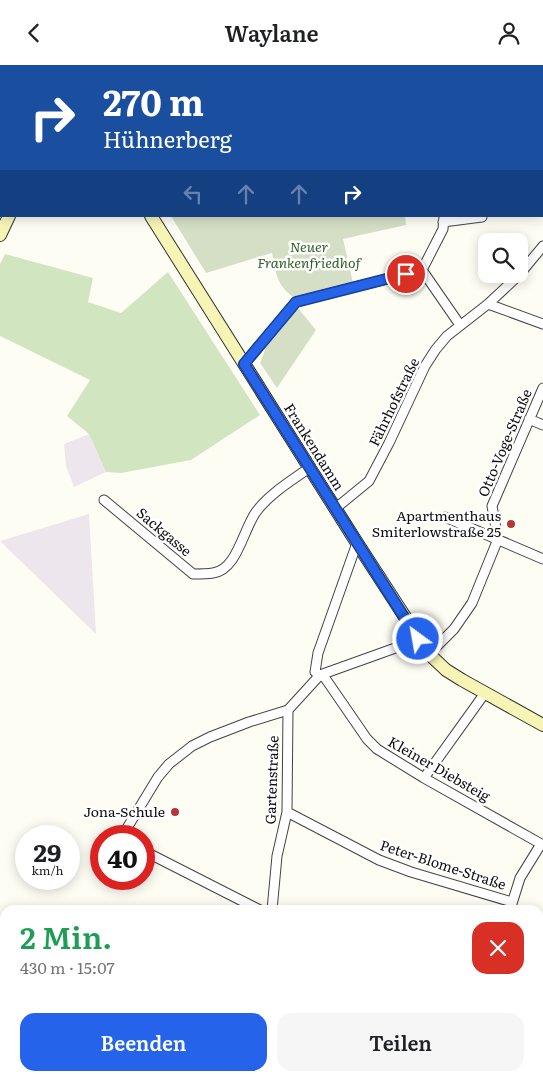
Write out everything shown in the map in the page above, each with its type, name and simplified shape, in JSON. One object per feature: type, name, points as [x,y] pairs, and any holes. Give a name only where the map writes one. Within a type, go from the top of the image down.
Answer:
[{"type":"street","points":[[0,235],[9,217]]},
{"type":"street","name":"Frankendamm","points":[[152,217],[336,508],[356,543],[429,654],[446,670],[543,725]]},
{"type":"street","points":[[244,364],[296,302],[422,270],[443,229],[444,219],[482,217]]},
{"type":"street","name":"Fährhofstraße","points":[[336,508],[369,481],[390,443],[425,366],[436,349],[460,325],[488,304],[519,275],[543,246]]},
{"type":"street","points":[[422,270],[460,325]]},
{"type":"street","points":[[488,304],[543,324]]},
{"type":"street","name":"Otto-Voge-Straße","points":[[498,539],[492,506],[543,388]]},
{"type":"street","points":[[529,419],[543,425]]},
{"type":"street","name":"Sackgasse","points":[[104,500],[193,574],[215,573],[233,560],[247,527],[266,500],[309,468]]},
{"type":"street","points":[[445,517],[543,559]]},
{"type":"street","points":[[429,654],[454,629],[472,603],[498,539]]},
{"type":"street","points":[[320,675],[315,672],[318,653],[356,543]]},
{"type":"street","points":[[129,825],[158,777],[184,751],[210,737],[288,710],[320,675],[412,643],[418,639]]},
{"type":"street","name":"Kleiner Diebsteig","points":[[320,675],[325,678],[377,749],[424,778],[542,844]]},
{"type":"street","points":[[424,778],[485,693]]},
{"type":"street","name":"Gartenstraße","points":[[272,905],[277,856],[287,812],[288,710]]},
{"type":"street","name":"Peter-Blome-Straße","points":[[287,812],[379,861],[508,905]]},
{"type":"street","points":[[511,905],[520,877],[542,844]]},
{"type":"street","points":[[155,857],[250,905]]},
{"type":"shaded area","points":[[89,434],[106,472],[74,487],[66,466],[64,444]]},
{"type":"shaded area","points":[[89,514],[96,634],[0,541]]},
{"type":"green space","name":"Neuer Frankenfriedhof","points":[[172,217],[405,217],[406,225],[343,239],[353,283],[293,297],[280,283],[272,253],[206,273]]},
{"type":"green space","points":[[5,254],[93,278],[88,302],[121,313],[168,272],[260,415],[191,460],[121,473],[106,472],[89,434],[67,416],[90,380],[0,336],[0,264]]},
{"type":"green space","points":[[297,307],[316,330],[277,388],[260,363],[272,333]]},
{"type":"place","name":"Apartmenthaus Smiterlowstraße 25","points":[[511,524]]},
{"type":"place","name":"Jona-Schule","points":[[175,812]]},
{"type":"route","points":[[406,274],[296,302],[244,364],[418,639]]}]
